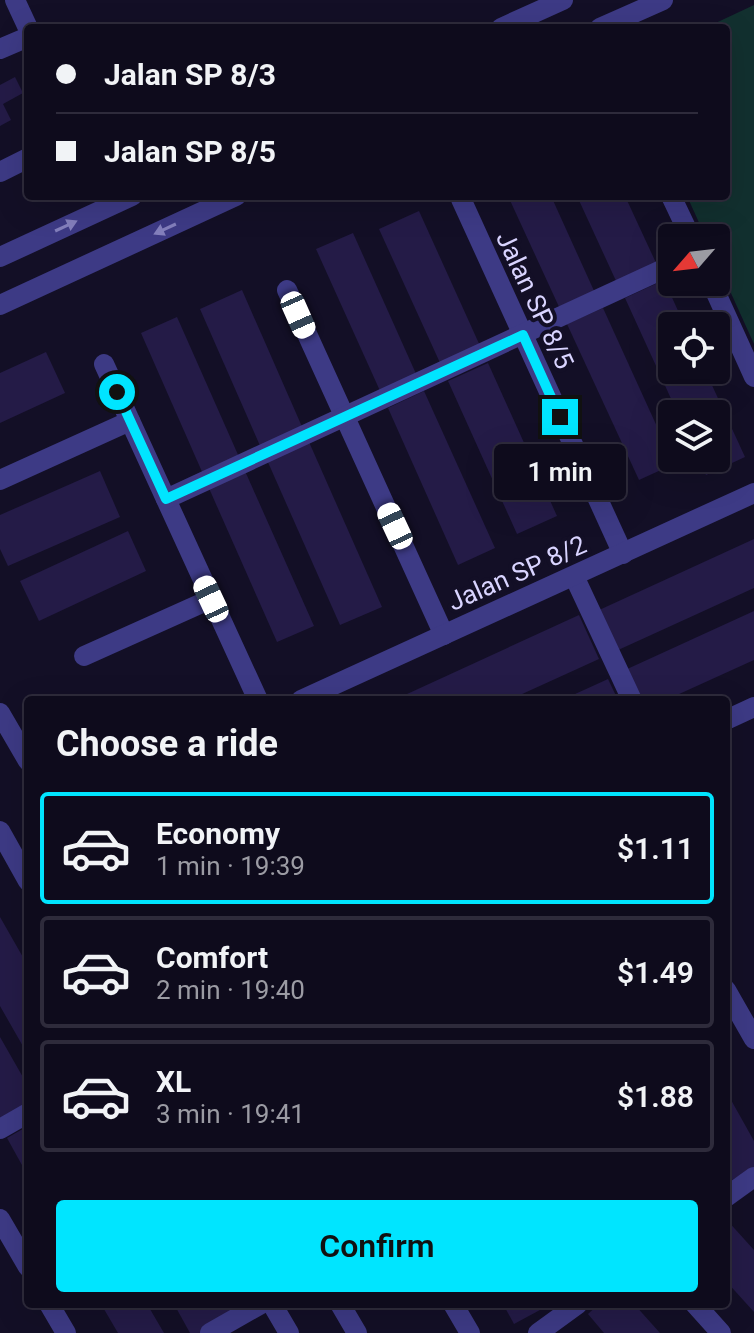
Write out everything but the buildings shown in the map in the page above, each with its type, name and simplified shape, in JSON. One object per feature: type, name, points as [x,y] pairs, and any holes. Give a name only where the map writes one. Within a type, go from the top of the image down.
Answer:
[{"type":"street","points":[[15,0],[26,24]]},
{"type":"street","points":[[523,15],[563,0]]},
{"type":"street","points":[[609,24],[663,0]]},
{"type":"street","points":[[0,49],[24,39]]},
{"type":"street","points":[[0,172],[24,160]]},
{"type":"street","points":[[0,305],[227,200]]},
{"type":"street","name":"Jalan SP 8/5","points":[[461,200],[623,554]]},
{"type":"street","points":[[673,200],[684,224]]},
{"type":"street","points":[[0,257],[110,201]]},
{"type":"street","points":[[166,499],[658,272]]},
{"type":"street","points":[[287,290],[444,635]]},
{"type":"street","points":[[717,296],[754,377]]},
{"type":"street","points":[[104,364],[256,696]]},
{"type":"street","points":[[0,480],[130,421]]},
{"type":"street","name":"Jalan SP 8/2","points":[[310,696],[754,493]]},
{"type":"street","points":[[574,576],[630,696]]},
{"type":"street","points":[[84,656],[211,599]]},
{"type":"street","points":[[730,718],[754,707]]},
{"type":"street","points":[[0,713],[24,754]]},
{"type":"street","points":[[0,831],[24,874]]},
{"type":"street","points":[[730,998],[754,1039]]},
{"type":"street","points":[[0,1129],[24,1115]]},
{"type":"street","points":[[730,1194],[754,1177]]},
{"type":"street","points":[[0,1219],[24,1260]]},
{"type":"street","points":[[51,1308],[66,1333]]},
{"type":"street","points":[[210,1333],[254,1308]]},
{"type":"street","points":[[274,1308],[289,1333]]},
{"type":"street","points":[[342,1308],[357,1333]]},
{"type":"street","points":[[455,1308],[470,1333]]},
{"type":"street","points":[[538,1333],[572,1308]]},
{"type":"street","points":[[699,1308],[721,1333]]},
{"type":"green space","points":[[754,5],[754,344],[730,291],[730,224],[700,224],[689,200],[730,200],[730,24],[714,24]]},
{"type":"route","points":[[117,392],[166,499],[523,335],[560,417]]}]
